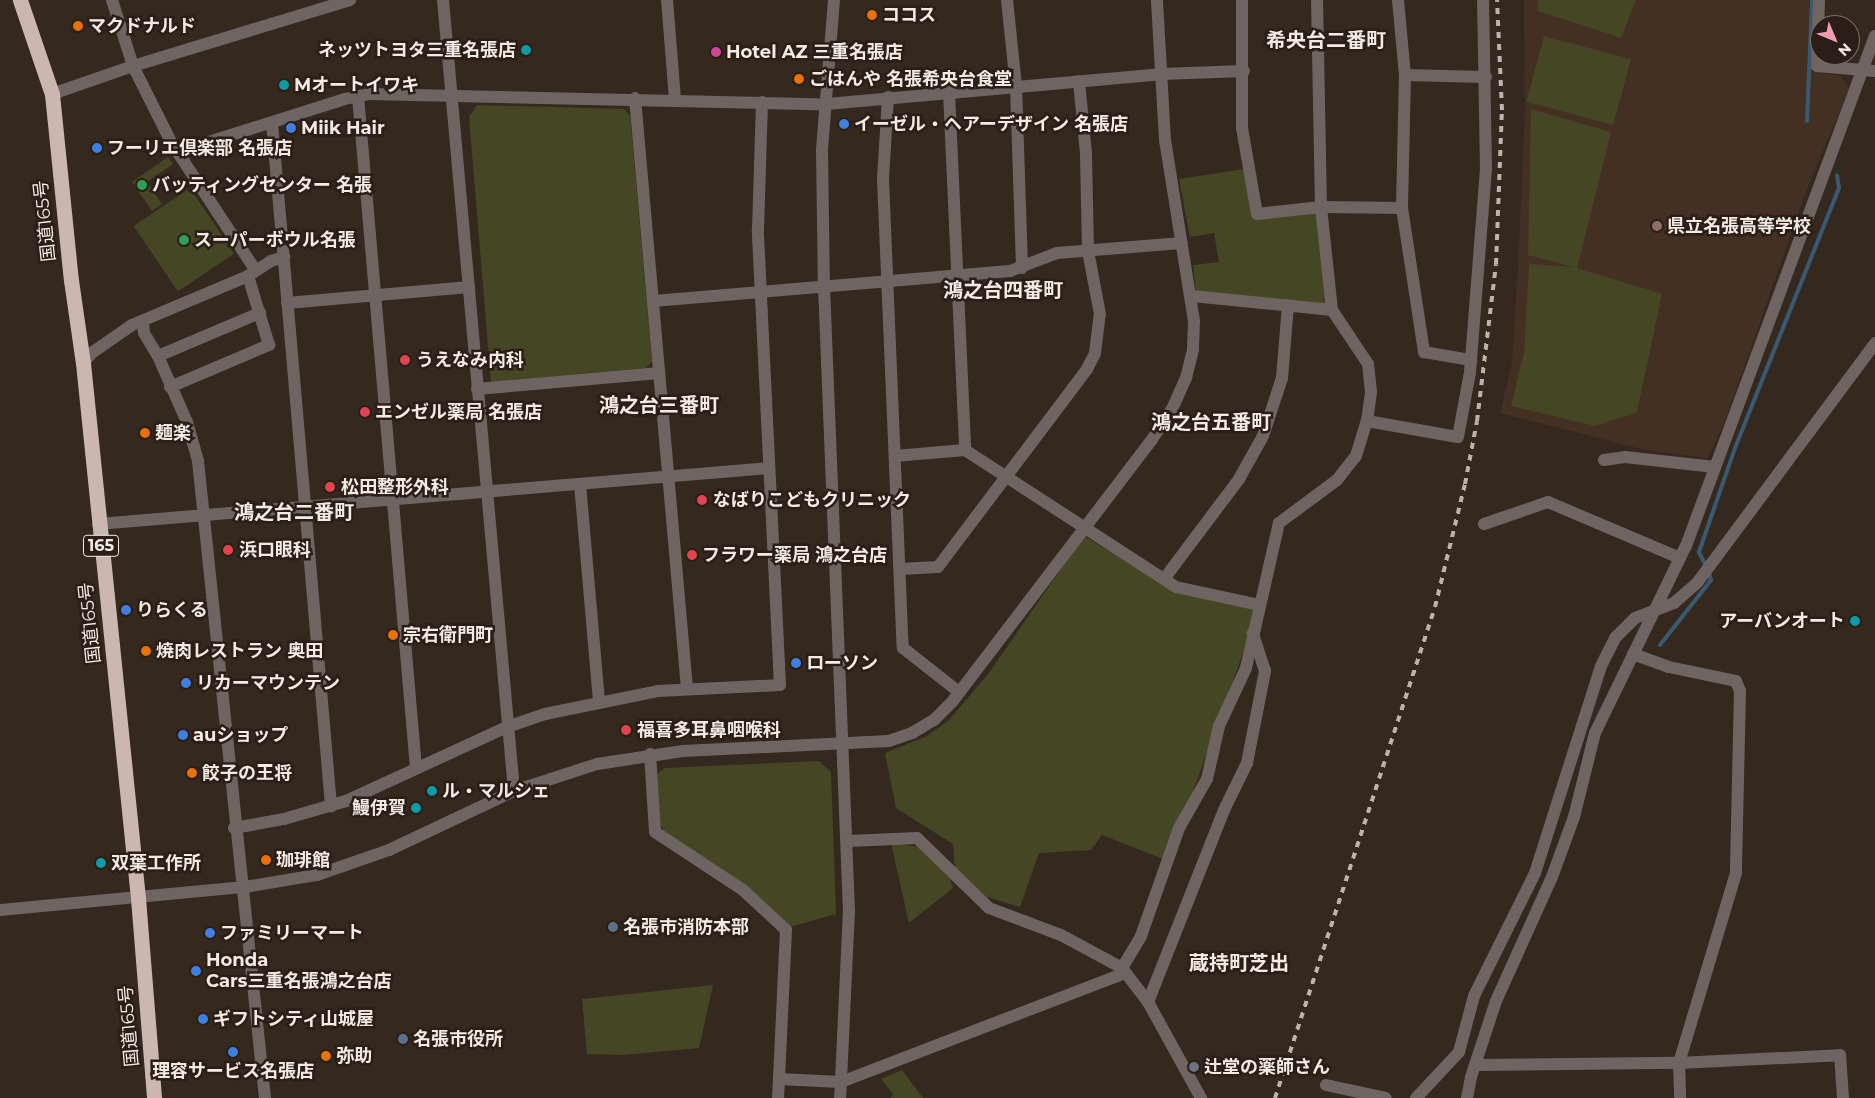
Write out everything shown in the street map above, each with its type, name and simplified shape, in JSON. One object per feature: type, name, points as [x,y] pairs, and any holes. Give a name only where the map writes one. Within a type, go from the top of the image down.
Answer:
[{"type":"highway","name":"国道165号","points":[[20,0],[52,94],[71,280],[83,363],[98,524],[138,898],[154,1098]]},
{"type":"street","points":[[112,0],[133,66],[177,152],[252,274],[269,345],[170,387]]},
{"type":"street","points":[[52,94],[133,66],[350,0]]},
{"type":"street","points":[[443,0],[453,94],[477,389],[514,791]]},
{"type":"street","points":[[667,0],[675,100]]},
{"type":"street","points":[[834,0],[822,150],[824,286],[834,581],[848,841],[849,910],[840,1098]]},
{"type":"street","points":[[1006,0],[1016,86],[1022,268]]},
{"type":"street","points":[[0,910],[245,887],[317,875],[346,866],[410,841],[514,791],[597,764],[650,754],[889,741],[912,733],[934,720],[959,692],[1165,421],[1181,390],[1193,349],[1192,296],[1165,140],[1157,0]]},
{"type":"street","points":[[1242,0],[1244,70],[1242,128],[1257,214],[1321,207],[1402,208]]},
{"type":"street","points":[[779,1079],[841,1082],[1124,970],[1141,936],[1179,828],[1207,780],[1219,726],[1246,668],[1279,523],[1336,480],[1356,456],[1367,421],[1371,392],[1368,364],[1332,310],[1321,207],[1317,0]]},
{"type":"street","points":[[1398,0],[1404,75],[1402,208],[1424,352],[1471,360]]},
{"type":"street","points":[[1367,421],[1458,437],[1471,360],[1486,168],[1486,77],[1483,0]]},
{"type":"street","points":[[1819,0],[1817,66],[1869,70]]},
{"type":"street","points":[[1467,1098],[1496,1001],[1544,895],[1574,816],[1595,733],[1632,654],[1657,610],[1680,558],[1869,70],[1875,36]]},
{"type":"street","points":[[177,152],[358,96],[453,94],[827,104],[888,97],[1161,74],[1244,70]]},
{"type":"street","points":[[1404,75],[1486,77]]},
{"type":"street","points":[[900,569],[938,567],[1087,369],[1095,353],[1100,314],[1088,251],[1086,153],[1079,81]]},
{"type":"street","points":[[949,92],[965,450]]},
{"type":"street","points":[[358,96],[416,769]]},
{"type":"street","points":[[888,97],[883,179],[902,648],[959,692]]},
{"type":"street","points":[[635,98],[687,689]]},
{"type":"street","points":[[234,828],[331,806],[507,728],[599,701],[687,689],[780,685],[758,230],[762,102]]},
{"type":"street","points":[[272,123],[331,806]]},
{"type":"street","points":[[652,301],[886,282],[1022,268],[1057,253],[1182,243]]},
{"type":"street","points":[[83,363],[94,352],[132,325],[143,322],[252,274],[284,258]]},
{"type":"street","points":[[288,303],[469,287]]},
{"type":"street","points":[[1192,296],[1332,310]]},
{"type":"street","points":[[1164,579],[1239,478],[1263,436],[1282,378],[1288,338],[1288,305]]},
{"type":"street","points":[[158,356],[260,313]]},
{"type":"street","points":[[143,322],[144,333],[158,356],[193,442],[203,515],[234,828],[245,887],[265,1098]]},
{"type":"street","points":[[1416,1098],[1459,1052],[1474,996],[1535,873],[1608,651],[1616,637],[1635,618],[1684,597],[1707,571],[1875,343]]},
{"type":"street","points":[[477,389],[659,373]]},
{"type":"street","points":[[895,456],[965,450],[1176,587],[1260,605]]},
{"type":"street","points":[[1604,460],[1625,457],[1714,467]]},
{"type":"street","points":[[98,524],[769,468]]},
{"type":"street","points":[[580,484],[599,701]]},
{"type":"street","points":[[1484,524],[1548,502],[1680,558]]},
{"type":"street","points":[[1148,1002],[1224,810],[1247,763],[1265,671],[1253,633]]},
{"type":"street","points":[[1632,654],[1669,667],[1736,681],[1740,686],[1736,874],[1679,1063],[1680,1098]]},
{"type":"street","points":[[650,754],[655,832],[744,890],[786,930],[778,1098]]},
{"type":"street","points":[[848,841],[918,838],[989,908],[1062,935],[1124,970],[1148,1002],[1201,1098]]},
{"type":"street","points":[[1476,1065],[1679,1063],[1840,1055],[1843,1098]]},
{"type":"street","points":[[1326,1085],[1386,1098]]},
{"type":"shaded area","name":"県立名張高等学校","points":[[1524,0],[1812,0],[1812,15],[1810,15],[1810,65],[1812,65],[1812,71],[1841,76],[1849,89],[1808,186],[1726,418],[1708,458],[1645,450],[1500,413],[1512,363],[1525,111]]},
{"type":"green space","points":[[1537,0],[1636,0],[1621,38],[1538,11]]},
{"type":"green space","points":[[1544,36],[1631,59],[1613,125],[1526,102]]},
{"type":"green space","points":[[477,105],[624,109],[630,116],[652,362],[646,368],[491,382],[469,117]]},
{"type":"green space","points":[[1531,109],[1611,132],[1577,268],[1662,294],[1637,412],[1595,426],[1511,406],[1524,352],[1529,264],[1573,267],[1528,255]]},
{"type":"green space","name":"バッティングセンター 名張","points":[[168,157],[173,164],[147,182],[162,204],[152,211],[132,182]]},
{"type":"green space","points":[[1244,169],[1255,216],[1318,211],[1325,304],[1196,292],[1193,265],[1219,262],[1214,233],[1190,237],[1179,179]]},
{"type":"green space","name":"スーパーボウル名張","points":[[190,188],[234,253],[178,292],[134,226]]},
{"type":"green space","points":[[1084,536],[1176,590],[1259,609],[1191,797],[1163,859],[1102,835],[1091,850],[1039,853],[1020,907],[984,896],[955,868],[953,844],[896,808],[885,753],[927,736],[949,720],[988,674]]},
{"type":"green space","points":[[819,761],[831,772],[836,914],[790,927],[665,833],[660,824],[657,774],[665,768]]},
{"type":"green space","points":[[891,843],[920,847],[950,879],[953,888],[909,923]]},
{"type":"green space","points":[[713,985],[699,1048],[623,1055],[587,1054],[582,999]]},
{"type":"green space","points":[[902,1070],[923,1098],[891,1098],[893,1094],[881,1079]]},
{"type":"waterway","points":[[1807,121],[1812,0]]},
{"type":"waterway","points":[[1706,566],[1699,552],[1735,448],[1839,188],[1837,175]]},
{"type":"waterway","points":[[1660,645],[1711,580],[1709,573]]},
{"type":"railway","points":[[1275,1098],[1435,607],[1465,484],[1477,421],[1496,264],[1502,110],[1497,0]]},
{"type":"place","name":"ココス","points":[[872,15]]},
{"type":"place","name":"マクドナルド","points":[[78,26]]},
{"type":"place","name":"ネッツトヨタ三重名張店","points":[[526,50]]},
{"type":"place","name":"Hotel AZ 三重名張店","points":[[716,52]]},
{"type":"place","name":"ごはんや 名張希央台食堂","points":[[799,79]]},
{"type":"place","name":"Mオートイワキ","points":[[284,85]]},
{"type":"place","name":"イーゼル・ヘアーデザイン 名張店","points":[[844,124]]},
{"type":"place","name":"Miik Hair","points":[[291,128]]},
{"type":"place","name":"フーリエ倶楽部 名張店","points":[[97,148]]},
{"type":"place","name":"バッティングセンター 名張","points":[[142,185]]},
{"type":"place","name":"県立名張高等学校","points":[[1657,226]]},
{"type":"place","name":"スーパーボウル名張","points":[[184,240]]},
{"type":"place","name":"うえなみ内科","points":[[405,360]]},
{"type":"place","name":"エンゼル薬局 名張店","points":[[365,412]]},
{"type":"place","name":"麺楽","points":[[145,433]]},
{"type":"place","name":"松田整形外科","points":[[330,487]]},
{"type":"place","name":"なばりこどもクリニック","points":[[702,500]]},
{"type":"place","name":"浜口眼科","points":[[228,550]]},
{"type":"place","name":"フラワー薬局 鴻之台店","points":[[692,555]]},
{"type":"place","name":"りらくる","points":[[126,610]]},
{"type":"place","name":"アーバンオート","points":[[1855,621]]},
{"type":"place","name":"宗右衛門町","points":[[393,635]]},
{"type":"place","name":"焼肉レストラン 奥田","points":[[146,651]]},
{"type":"place","name":"ローソン","points":[[796,663]]},
{"type":"place","name":"リカーマウンテン","points":[[186,683]]},
{"type":"place","name":"福喜多耳鼻咽喉科","points":[[626,730]]},
{"type":"place","name":"auショップ","points":[[183,735]]},
{"type":"place","name":"餃子の王将","points":[[192,773]]},
{"type":"place","name":"ル・マルシェ","points":[[432,791]]},
{"type":"place","name":"鰻伊賀","points":[[416,808]]},
{"type":"place","name":"珈琲館","points":[[266,860]]},
{"type":"place","name":"双葉工作所","points":[[101,863]]},
{"type":"place","name":"名張市消防本部","points":[[613,927]]},
{"type":"place","name":"ファミリーマート","points":[[210,933]]},
{"type":"place","name":"Honda Cars三重名張鴻之台店","points":[[196,971]]},
{"type":"place","name":"ギフトシティ山城屋","points":[[203,1019]]},
{"type":"place","name":"名張市役所","points":[[403,1039]]},
{"type":"place","name":"理容サービス名張店","points":[[233,1052]]},
{"type":"place","name":"弥助","points":[[326,1056]]},
{"type":"place","name":"辻堂の薬師さん","points":[[1194,1067]]},
{"type":"district","name":"希央台二番町","points":[[1326,40]]},
{"type":"district","name":"鴻之台四番町","points":[[1003,290]]},
{"type":"district","name":"鴻之台三番町","points":[[659,405]]},
{"type":"district","name":"鴻之台五番町","points":[[1211,422]]},
{"type":"district","name":"鴻之台二番町","points":[[294,512]]},
{"type":"district","name":"蔵持町芝出","points":[[1239,963]]}]
